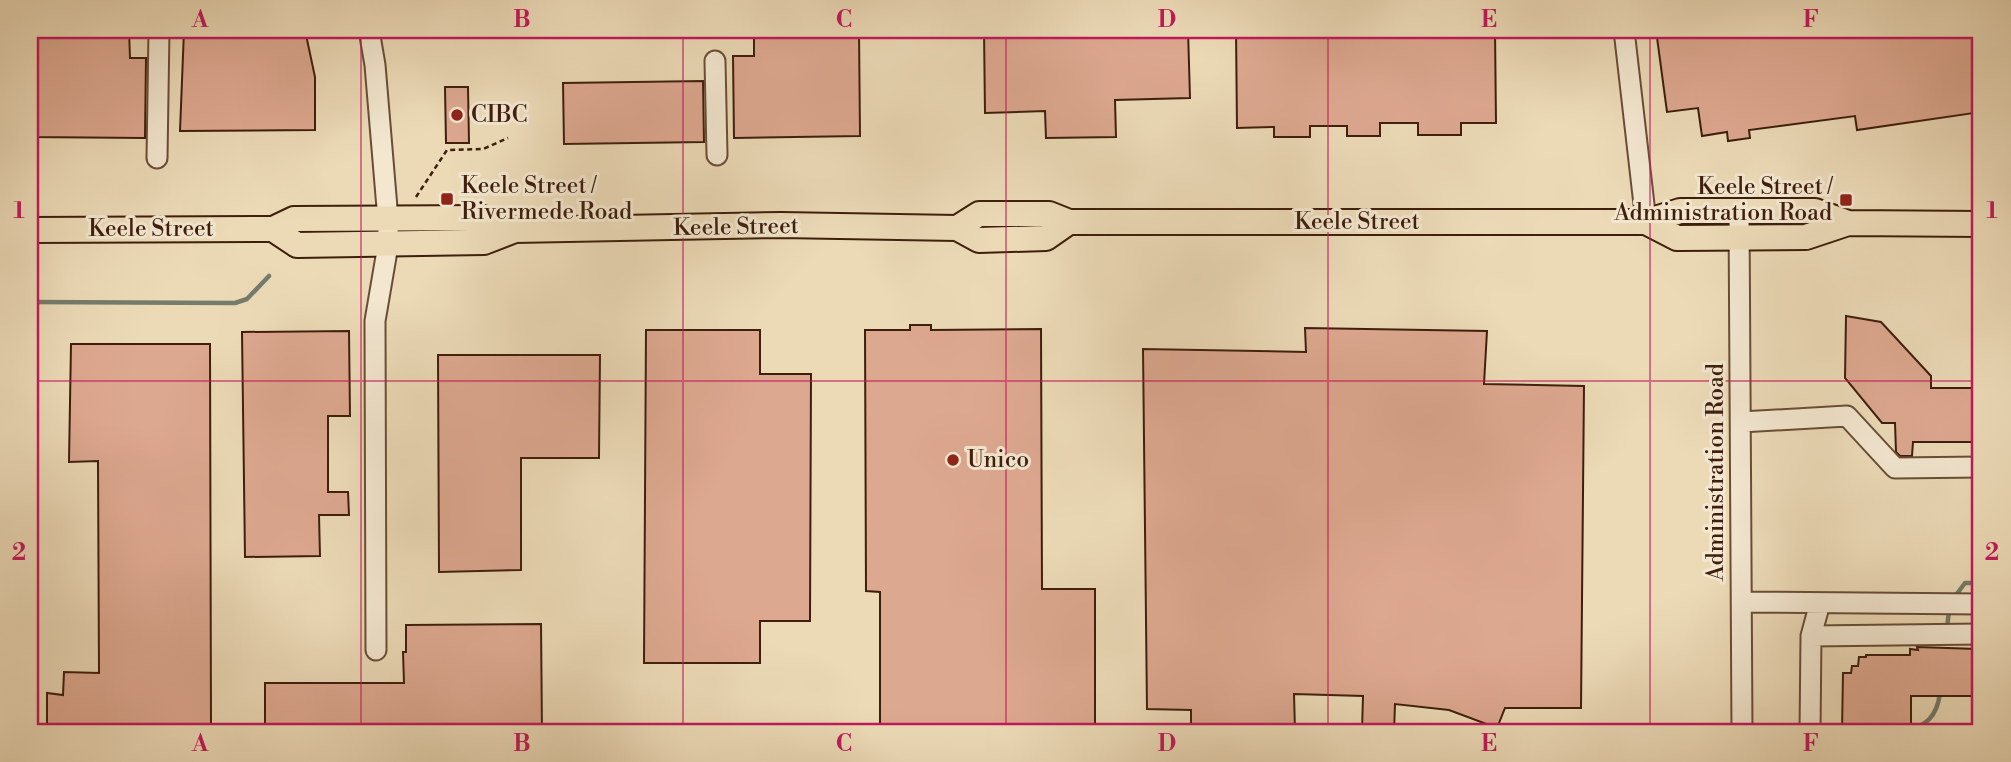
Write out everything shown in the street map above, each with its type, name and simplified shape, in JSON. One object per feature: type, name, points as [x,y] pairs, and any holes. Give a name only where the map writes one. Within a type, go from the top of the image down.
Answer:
[{"type":"main road","name":"Keele Street","points":[[30,230],[273,229],[294,219],[483,218],[515,230],[781,225],[957,228],[979,214],[1049,214],[1069,222],[1646,222],[1681,211],[1815,211],[1849,223]]},
{"type":"main road","name":"Keele Street","points":[[1646,222],[1677,238],[1807,237],[1849,223],[1981,224]]},
{"type":"main road","name":"Keele Street","points":[[273,229],[297,245],[484,243],[515,230]]},
{"type":"street","points":[[157,158],[159,30]]},
{"type":"street","points":[[369,30],[376,78],[388,220],[388,245],[375,321],[376,650]]},
{"type":"street","points":[[1624,30],[1646,222]]},
{"type":"street","points":[[715,61],[717,155]]},
{"type":"street","name":"Administration Road","points":[[1739,211],[1742,732]]},
{"type":"street","points":[[1741,422],[1847,416],[1895,468],[1981,467]]},
{"type":"street","points":[[1742,602],[1981,604]]},
{"type":"street","points":[[1810,732],[1811,636],[1820,603]]},
{"type":"street","points":[[1811,636],[1981,634]]},
{"type":"path","points":[[416,197],[447,150],[483,149],[508,138]]},
{"type":"building","points":[[30,30],[129,30],[130,58],[146,58],[145,138],[30,137]]},
{"type":"building","points":[[184,30],[305,30],[315,77],[315,130],[180,131]]},
{"type":"building","points":[[754,30],[859,30],[860,136],[734,138],[733,56],[754,56]]},
{"type":"building","points":[[984,30],[1188,30],[1190,98],[1115,100],[1116,137],[1046,138],[1045,111],[985,113]]},
{"type":"building","points":[[1236,30],[1495,30],[1496,123],[1461,123],[1461,135],[1418,135],[1418,123],[1380,123],[1380,136],[1347,136],[1347,126],[1310,126],[1310,137],[1274,137],[1274,127],[1237,128]]},
{"type":"building","points":[[1656,30],[1981,30],[1981,112],[1857,130],[1855,116],[1749,130],[1750,138],[1728,141],[1727,132],[1702,136],[1698,108],[1667,112]]},
{"type":"building","points":[[703,81],[704,142],[564,144],[563,83]]},
{"type":"building","name":"CIBC","points":[[445,87],[468,87],[469,143],[446,143]]},
{"type":"building","points":[[1846,316],[1881,322],[1931,376],[1931,388],[1981,388],[1981,442],[1913,442],[1912,456],[1900,456],[1896,452],[1895,423],[1882,423],[1845,378]]},
{"type":"building","name":"Unico","points":[[910,325],[931,325],[931,330],[1041,329],[1042,589],[1095,589],[1095,732],[880,732],[880,592],[866,591],[865,330],[910,330]]},
{"type":"building","points":[[1305,328],[1487,331],[1484,384],[1584,386],[1581,708],[1505,708],[1497,728],[1449,710],[1395,704],[1394,732],[1362,731],[1363,696],[1294,694],[1295,731],[1289,732],[1191,729],[1191,710],[1147,709],[1143,349],[1306,352]]},
{"type":"building","points":[[646,330],[760,330],[760,374],[811,374],[810,621],[760,621],[760,663],[644,663]]},
{"type":"building","points":[[349,331],[350,416],[328,416],[328,492],[348,492],[349,515],[319,515],[320,556],[245,557],[242,332]]},
{"type":"building","points":[[71,344],[210,344],[211,732],[47,732],[47,693],[63,695],[64,672],[99,673],[98,461],[69,462]]},
{"type":"building","points":[[438,355],[600,355],[599,458],[521,458],[521,570],[439,572]]},
{"type":"building","points":[[541,624],[542,732],[265,732],[265,683],[404,683],[406,625]]},
{"type":"building","points":[[1917,647],[1977,649],[1977,654],[1981,654],[1981,696],[1911,696],[1911,732],[1842,732],[1843,673],[1851,673],[1852,666],[1858,666],[1859,657],[1910,655],[1910,649],[1918,650]]},
{"type":"waterway","points":[[30,302],[235,303],[247,299],[269,276]]},
{"type":"waterway","points":[[1953,599],[1965,583],[1981,583]]},
{"type":"waterway","points":[[1947,629],[1949,610]]},
{"type":"waterway","points":[[1904,732],[1929,719],[1936,708],[1940,693]]},
{"type":"place","name":"CIBC","points":[[457,115]]},
{"type":"place","name":"Keele Street / Rivermede Road","points":[[447,199]]},
{"type":"place","name":"Keele Street / Administration Road","points":[[1846,200]]},
{"type":"place","name":"Unico","points":[[953,460]]}]
